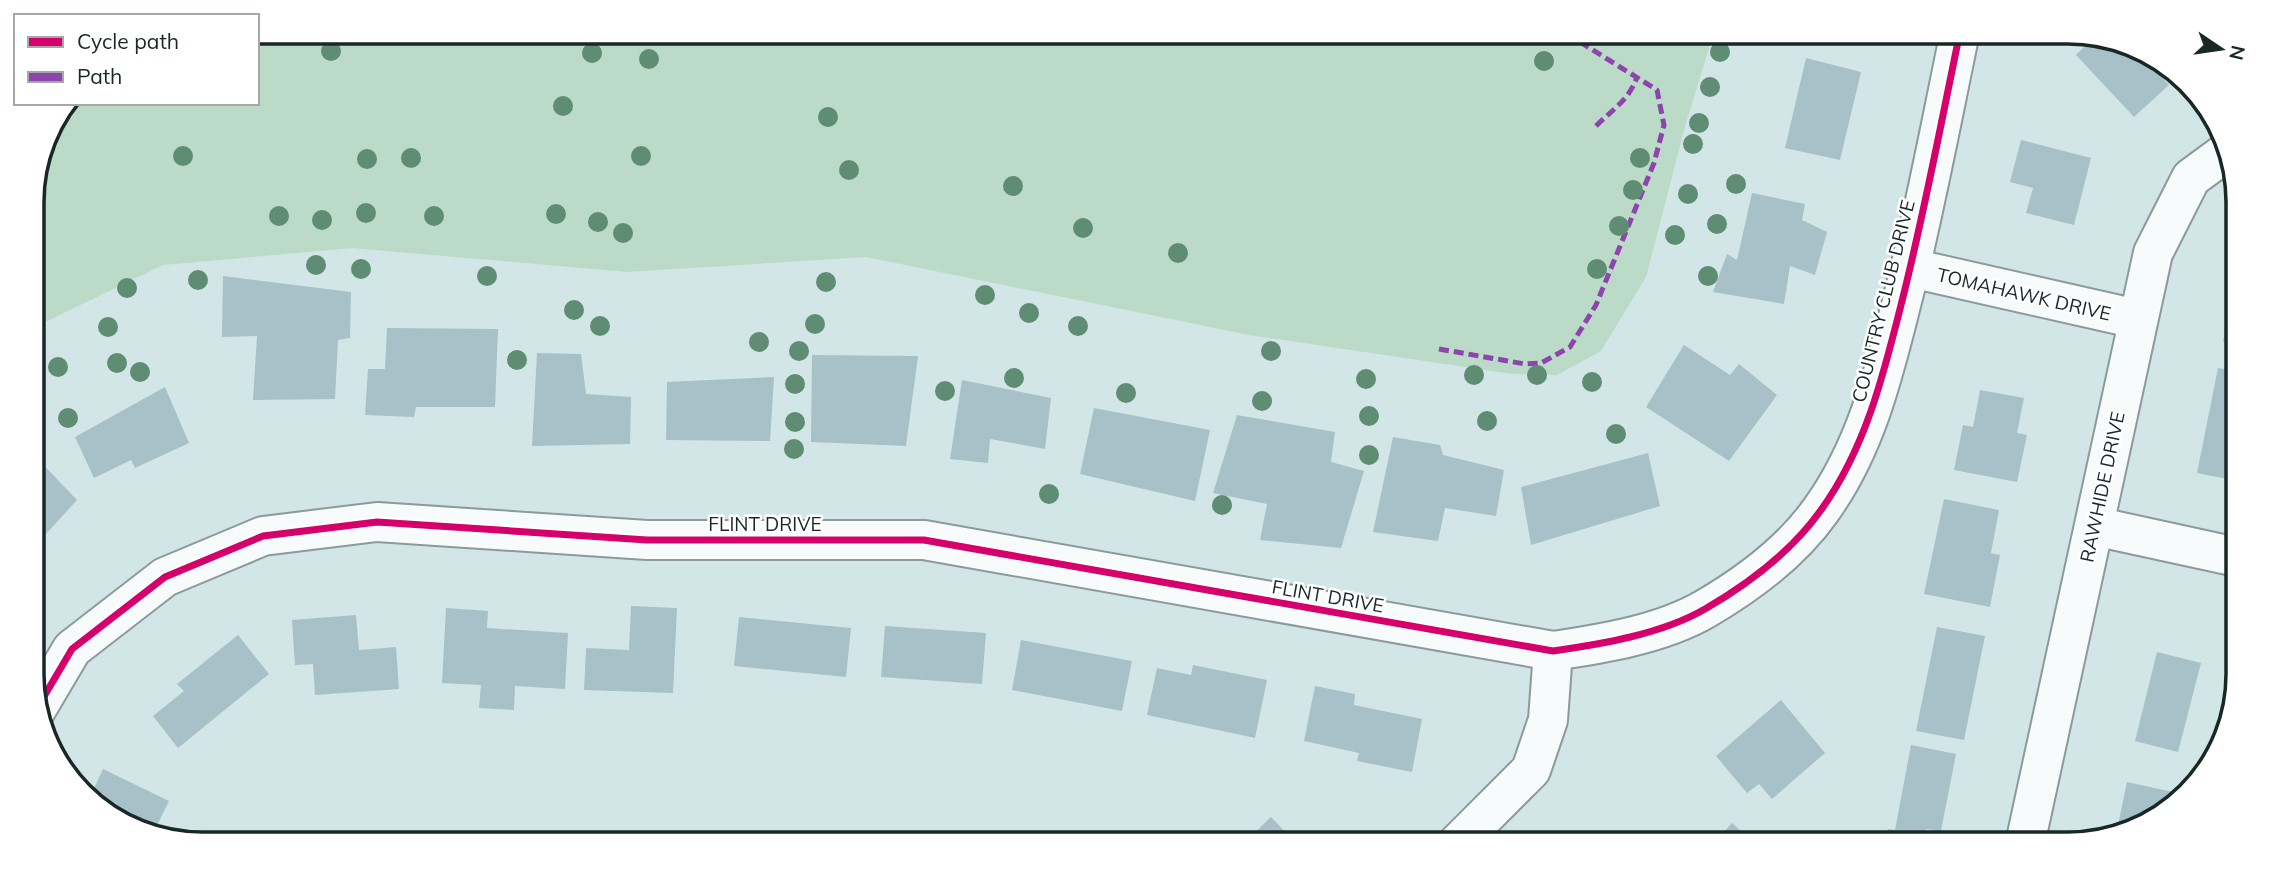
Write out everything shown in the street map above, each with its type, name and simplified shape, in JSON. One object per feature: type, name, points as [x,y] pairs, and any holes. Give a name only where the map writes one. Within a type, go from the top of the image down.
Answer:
[{"type":"street","name":"COUNTRY CLUB DRIVE","points":[[1553,651],[1611,642],[1703,610],[1787,550],[1821,511],[1858,448],[1884,376],[1911,268],[1958,44]]},
{"type":"street","name":"RAWHIDE DRIVE","points":[[2028,832],[2153,253],[2191,178],[2220,157]]},
{"type":"street","name":"TOMAHAWK DRIVE","points":[[1911,268],[2137,319]]},
{"type":"street","name":"FLINT DRIVE","points":[[45,694],[72,649],[165,577],[263,536],[377,522],[647,540],[924,540],[1553,651]]},
{"type":"street","points":[[2094,526],[2226,555]]},
{"type":"street","points":[[1469,832],[1531,770],[1548,720],[1553,651]]},
{"type":"green space","points":[[259,44],[1710,44],[1686,123],[1646,277],[1601,351],[1557,375],[1512,374],[1249,335],[866,257],[627,272],[352,248],[163,265],[44,323],[44,191],[49,161],[56,141],[76,105],[259,105]]},
{"type":"building","points":[[2086,45],[2119,52],[2154,69],[2169,85],[2134,117],[2076,55]]},
{"type":"building","points":[[1806,58],[1861,72],[1840,160],[1785,148]]},
{"type":"building","points":[[2021,140],[2091,158],[2074,225],[2026,213],[2033,188],[2010,182]]},
{"type":"building","points":[[1752,193],[1805,204],[1802,220],[1827,232],[1815,275],[1790,266],[1784,304],[1713,292],[1727,254],[1737,260]]},
{"type":"building","points":[[223,276],[351,292],[350,338],[338,340],[335,399],[253,400],[257,336],[222,337]]},
{"type":"building","points":[[387,328],[498,329],[495,407],[416,407],[414,417],[365,415],[368,369],[385,369]]},
{"type":"building","points":[[1684,345],[1730,375],[1739,364],[1777,395],[1729,461],[1646,407]]},
{"type":"building","points":[[537,353],[581,354],[586,394],[631,397],[630,444],[532,446]]},
{"type":"building","points":[[812,355],[918,356],[906,446],[811,442]]},
{"type":"building","points":[[2218,368],[2226,370],[2226,479],[2197,473]]},
{"type":"building","points":[[774,377],[770,441],[666,440],[667,382]]},
{"type":"building","points":[[962,380],[1051,398],[1045,449],[990,439],[988,463],[950,459]]},
{"type":"building","points":[[165,387],[189,443],[135,468],[131,460],[94,478],[75,437]]},
{"type":"building","points":[[1980,390],[2024,398],[2017,433],[2027,435],[2017,482],[1954,470],[1963,425],[1973,427]]},
{"type":"building","points":[[1094,408],[1210,430],[1195,501],[1080,474]]},
{"type":"building","points":[[1237,415],[1335,432],[1331,462],[1364,471],[1341,548],[1260,540],[1267,504],[1213,493]]},
{"type":"building","points":[[1393,437],[1440,445],[1443,455],[1504,470],[1496,516],[1445,508],[1438,541],[1373,532]]},
{"type":"building","points":[[1648,453],[1660,506],[1531,545],[1521,487]]},
{"type":"building","points":[[44,466],[77,500],[44,536]]},
{"type":"building","points":[[1944,499],[1999,510],[1991,553],[2000,555],[1990,607],[1924,594]]},
{"type":"building","points":[[631,606],[677,608],[673,693],[584,690],[586,648],[629,650]]},
{"type":"building","points":[[446,608],[488,611],[487,628],[568,633],[565,689],[515,686],[514,710],[479,708],[481,685],[442,683]]},
{"type":"building","points":[[356,615],[359,650],[396,647],[399,689],[315,695],[313,664],[295,665],[292,620]]},
{"type":"building","points":[[739,617],[851,628],[846,677],[734,666]]},
{"type":"building","points":[[885,626],[986,633],[982,684],[881,677]]},
{"type":"building","points":[[1937,627],[1985,636],[1964,740],[1916,731]]},
{"type":"building","points":[[238,635],[269,674],[178,748],[153,716],[184,691],[177,684]]},
{"type":"building","points":[[1021,640],[1132,661],[1122,711],[1012,690]]},
{"type":"building","points":[[2157,652],[2201,663],[2178,752],[2135,741]]},
{"type":"building","points":[[1193,665],[1267,680],[1255,738],[1147,715],[1157,668],[1191,675]]},
{"type":"building","points":[[1315,686],[1355,694],[1354,705],[1422,719],[1412,772],[1357,761],[1359,753],[1304,741]]},
{"type":"building","points":[[1781,700],[1825,753],[1772,799],[1759,784],[1747,793],[1716,756]]},
{"type":"building","points":[[1911,745],[1956,754],[1941,831],[1926,829],[1925,832],[1887,832],[1888,829],[1895,830]]},
{"type":"building","points":[[103,769],[169,801],[157,826],[114,806],[93,789]]},
{"type":"building","points":[[2127,782],[2173,792],[2147,811],[2118,824]]},
{"type":"building","points":[[1271,817],[1285,832],[1255,832]]},
{"type":"building","points":[[1732,823],[1742,832],[1724,832]]},
{"type":"marked path","points":[[1439,349],[1525,364],[1541,363],[1570,347],[1596,305],[1654,163],[1664,125],[1657,90],[1583,44]]},
{"type":"marked path","points":[[1596,126],[1625,98],[1637,77]]},
{"type":"cycle path","points":[[45,694],[72,649],[165,577],[263,536],[377,522],[647,540],[924,540],[1553,651],[1611,641],[1670,625],[1721,599],[1753,578],[1783,553],[1821,510],[1850,462],[1871,412],[1894,332],[1925,203],[1958,44]]}]
